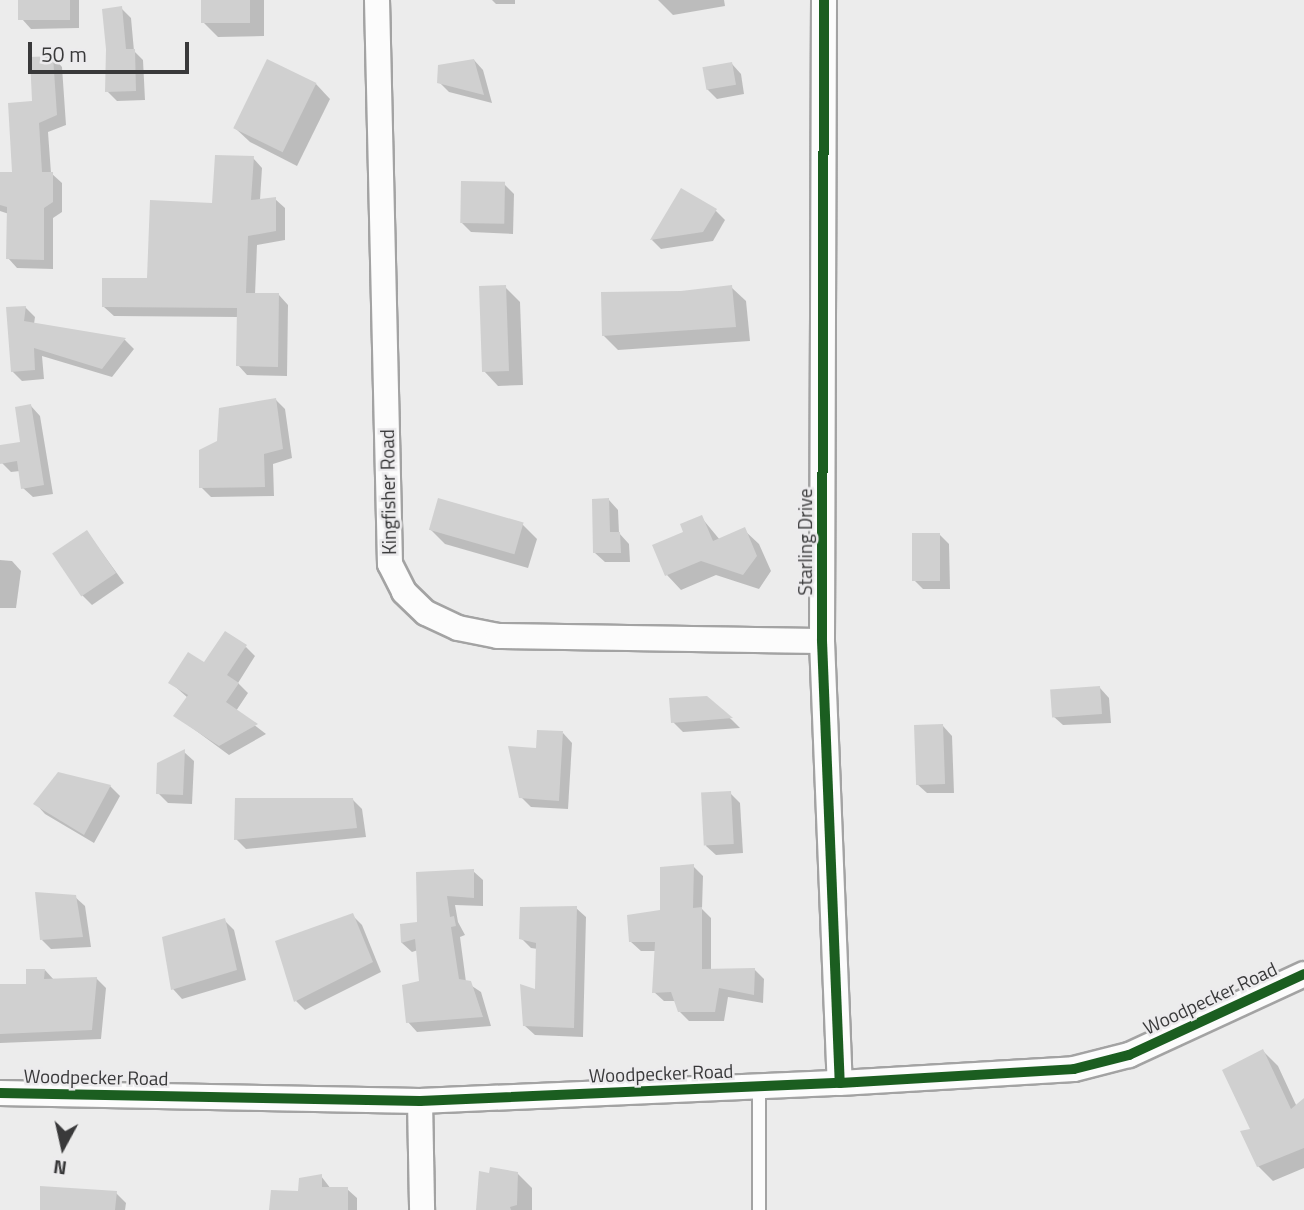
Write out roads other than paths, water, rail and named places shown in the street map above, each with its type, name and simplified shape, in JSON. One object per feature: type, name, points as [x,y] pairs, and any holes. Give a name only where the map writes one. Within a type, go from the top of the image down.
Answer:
[{"type":"street","name":"Kingfisher Road","points":[[377,0],[390,564],[404,593],[426,613],[458,628],[498,636],[822,641]]},
{"type":"street","name":"Starling Drive","points":[[824,0],[822,641],[840,1083]]},
{"type":"street","name":"Woodpecker Road","points":[[0,1093],[420,1101],[759,1087],[1074,1069],[1129,1055],[1304,974]]},
{"type":"street","points":[[420,1101],[422,1210]]},
{"type":"lane","points":[[759,1087],[759,1210]]}]
